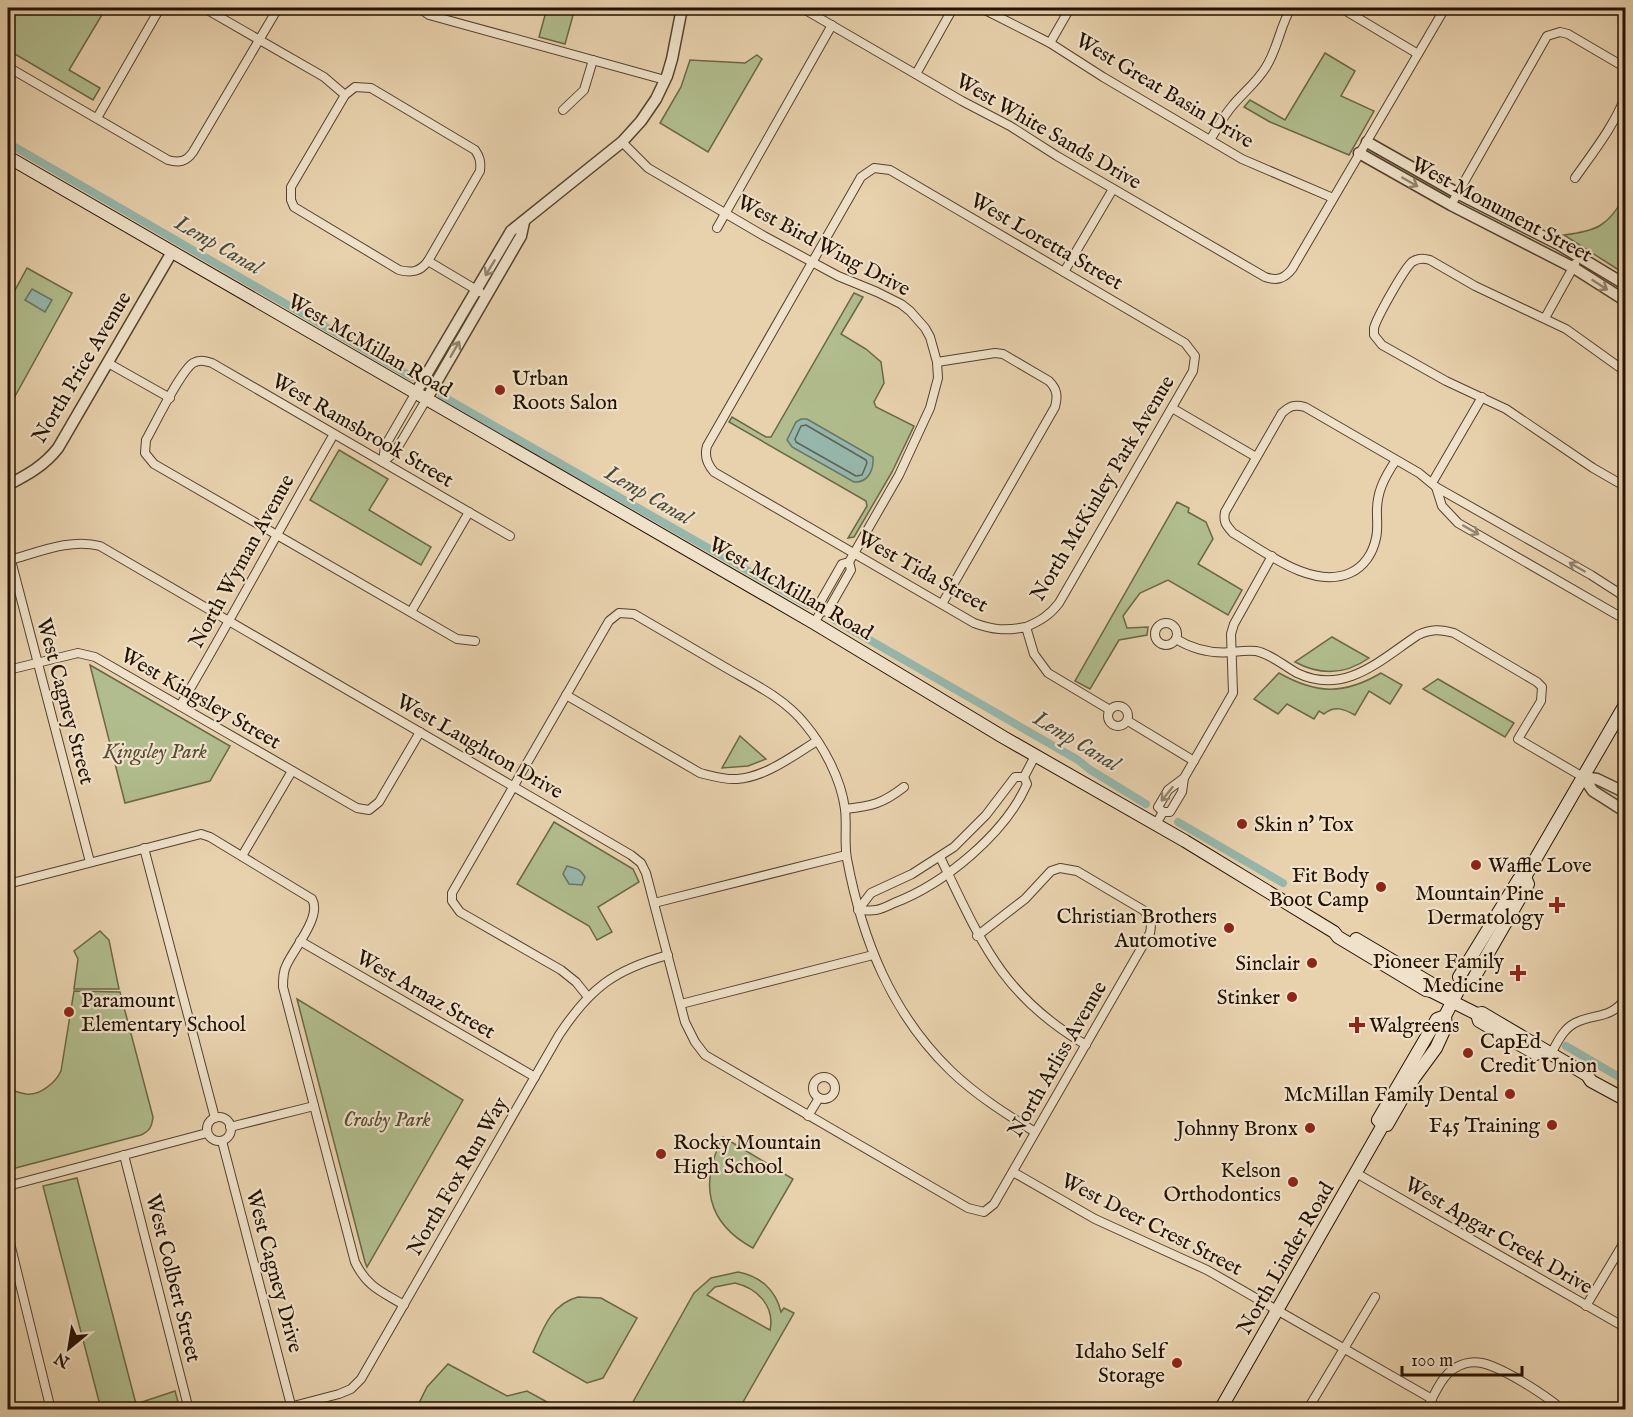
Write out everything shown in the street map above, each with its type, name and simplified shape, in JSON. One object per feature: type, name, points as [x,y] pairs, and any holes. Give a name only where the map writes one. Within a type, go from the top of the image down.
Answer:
[{"type":"main road","name":"West McMillan Road","points":[[8,159],[814,624],[1035,756],[1155,824],[1334,932],[1338,937],[1384,966],[1426,990],[1477,1014],[1482,1013],[1587,1075],[1591,1081],[1626,1100]]},
{"type":"main road","name":"North Linder Road","points":[[1220,1410],[1383,1125],[1378,1120],[1437,1019],[1445,1016],[1462,983],[1467,985],[1471,983],[1528,884],[1525,877],[1626,703]]},
{"type":"main road","name":"West McMillan Road","points":[[1477,1014],[1479,1021],[1584,1082],[1591,1081]]},
{"type":"street","points":[[96,118],[160,8]]},
{"type":"street","points":[[204,8],[324,77],[345,95]]},
{"type":"street","points":[[8,67],[168,160],[181,162],[193,152],[278,8]]},
{"type":"street","points":[[419,8],[429,15],[665,80]]},
{"type":"street","points":[[383,462],[395,452],[421,397],[482,292],[512,231],[622,142],[646,114],[665,80],[672,59],[682,8]]},
{"type":"street","name":"West White Sands Drive","points":[[802,8],[962,101],[1010,126],[1113,189],[1273,280],[1281,279],[1292,269],[1333,198]]},
{"type":"street","points":[[916,74],[953,8]]},
{"type":"street","name":"West Great Basin Drive","points":[[981,8],[1050,43],[1242,159],[1333,198]]},
{"type":"street","points":[[1050,43],[1070,8]]},
{"type":"street","points":[[1210,140],[1231,106],[1253,85],[1267,66],[1275,51],[1283,21],[1291,8]]},
{"type":"street","points":[[1341,8],[1418,54]]},
{"type":"street","points":[[1333,198],[1445,8]]},
{"type":"street","points":[[717,228],[832,25]]},
{"type":"street","points":[[1451,205],[1544,40],[1553,33],[1568,34],[1626,68]]},
{"type":"street","points":[[563,110],[584,90],[593,60]]},
{"type":"street","points":[[356,87],[370,88],[470,146],[480,156],[480,171],[428,261],[417,271],[399,270],[299,212],[291,200],[291,187],[345,95],[356,87]]},
{"type":"street","points":[[1575,178],[1606,136],[1626,95]]},
{"type":"street","name":"West Bird Wing Drive","points":[[622,142],[648,168],[812,263],[849,282],[890,298],[910,311],[930,337],[938,362]]},
{"type":"street","name":"West Monument Street","points":[[1366,142],[1457,193],[1580,256],[1626,285]]},
{"type":"street","name":"West Monument Street","points":[[1359,153],[1451,205],[1574,268],[1626,301]]},
{"type":"street","name":"West Loretta Street","points":[[812,263],[861,177],[874,168],[890,170],[1185,343],[1195,356]]},
{"type":"street","points":[[1064,272],[1113,189]]},
{"type":"street","name":"North Price Avenue","points":[[8,485],[33,472],[58,448],[172,252]]},
{"type":"street","points":[[1545,318],[1580,256]]},
{"type":"street","points":[[1626,372],[1586,342],[1545,318],[1475,286],[1430,260],[1418,260],[1408,267],[1375,322],[1374,335],[1382,345],[1446,381],[1528,422],[1573,455],[1626,487]]},
{"type":"street","points":[[428,261],[482,292]]},
{"type":"street","name":"West Tida Street","points":[[812,263],[707,446],[708,466],[714,472],[974,623],[993,630],[1026,627]]},
{"type":"street","points":[[814,624],[822,610],[827,612],[852,570],[849,562],[899,475],[930,408],[938,378],[938,362],[995,352],[1003,354],[1049,381],[1057,393],[1054,407],[942,604]]},
{"type":"street","name":"North McKinley Park Avenue","points":[[1026,627],[1041,621],[1053,612],[1059,603],[1193,371],[1195,356]]},
{"type":"street","name":"West Ramsbrook Street","points":[[170,398],[186,370],[197,361],[212,363],[510,536]]},
{"type":"street","points":[[108,363],[170,398],[146,440],[145,453],[154,464],[457,639],[475,641]]},
{"type":"street","points":[[1482,397],[1434,485],[1442,506],[1458,523],[1626,620]]},
{"type":"street","points":[[1396,460],[1381,484],[1378,494],[1377,533],[1370,555],[1359,568],[1345,575],[1331,578],[1304,573],[1233,533],[1225,524],[1223,518],[1225,512],[1282,413],[1291,406],[1305,407],[1396,460],[1434,485],[1591,575],[1626,600]]},
{"type":"street","points":[[1172,408],[1256,457]]},
{"type":"street","name":"North Wyman Avenue","points":[[180,706],[334,434]]},
{"type":"street","points":[[411,612],[468,512]]},
{"type":"street","name":"West Laughton Drive","points":[[10,560],[73,543],[100,546],[631,855],[641,863],[646,873],[685,1022],[695,1042],[705,1055],[968,1208],[984,1212]]},
{"type":"street","name":"West Cagney Street","points":[[8,549],[90,862]]},
{"type":"street","points":[[1184,778],[1168,790],[1158,807],[1163,812],[1170,812],[1182,792],[1184,778],[1233,693],[1231,634],[1234,624],[1272,556]]},
{"type":"street","points":[[588,997],[576,982],[561,970],[460,912],[452,901],[455,886],[609,621],[619,613],[634,614],[776,696],[793,711],[818,741],[831,765],[845,809],[846,855],[858,910],[873,955],[896,1000],[923,1039],[951,1071],[997,1108],[1035,1132]]},
{"type":"street","points":[[1026,627],[1034,654],[1048,673],[1110,710]]},
{"type":"street","points":[[1176,639],[1200,651],[1252,650],[1262,652],[1298,673],[1316,679],[1333,681],[1350,678],[1366,670],[1418,635],[1438,629],[1454,633],[1533,678],[1542,687],[1540,700],[1518,739],[1583,777],[1597,779],[1626,793]]},
{"type":"street","name":"West Kingsley Street","points":[[8,670],[78,653],[95,657],[357,808],[369,810],[379,802],[420,732]]},
{"type":"street","points":[[566,695],[700,773],[718,778],[738,779],[757,774],[818,741]]},
{"type":"street","points":[[1115,706],[1125,708],[1129,714],[1128,721],[1120,726],[1113,725],[1108,717],[1110,710],[1115,706]]},
{"type":"street","points":[[1128,721],[1194,761]]},
{"type":"street","points":[[1024,777],[1035,756]]},
{"type":"street","points":[[242,856],[292,771]]},
{"type":"street","points":[[858,910],[871,893],[912,874],[954,847],[978,823],[1016,777],[1024,777]]},
{"type":"street","points":[[858,910],[878,910],[904,899],[948,873],[978,849],[1022,797],[1027,784],[1024,777]]},
{"type":"street","points":[[1583,777],[1593,791],[1626,812]]},
{"type":"street","points":[[845,809],[873,805],[904,787]]},
{"type":"street","points":[[1155,824],[1163,812]]},
{"type":"street","points":[[8,884],[201,834],[308,894],[315,903],[314,915],[286,964],[283,987],[355,1262],[362,1276],[371,1286],[404,1305]]},
{"type":"street","points":[[144,848],[215,1118]]},
{"type":"street","points":[[654,903],[846,855]]},
{"type":"street","points":[[940,857],[977,936],[997,967],[1024,998],[1063,1032],[1086,1045]]},
{"type":"street","name":"North Arliss Avenue","points":[[977,936],[1025,899],[1051,872],[1060,868],[1077,871],[1143,910],[1151,919],[1150,933],[994,1204],[984,1212]]},
{"type":"street","name":"West Arnaz Street","points":[[300,941],[535,1077]]},
{"type":"street","name":"North Fox Run Way","points":[[278,1410],[351,1389],[361,1379],[573,1013],[595,990],[616,974],[640,962],[668,955]]},
{"type":"street","points":[[681,1004],[873,955]]},
{"type":"street","points":[[1551,1054],[1566,1029],[1575,1023],[1611,1013],[1626,998]]},
{"type":"street","points":[[808,1116],[819,1098]]},
{"type":"street","points":[[230,1127],[314,1106]]},
{"type":"street","points":[[215,1118],[224,1119],[230,1127],[230,1135],[222,1141],[213,1140],[207,1133],[208,1124],[215,1118]]},
{"type":"street","points":[[8,1186],[207,1133]]},
{"type":"street","name":"West Cagney Drive","points":[[222,1141],[291,1408]]},
{"type":"street","name":"West Colbert Street","points":[[124,1155],[189,1410]]},
{"type":"street","name":"West Deer Crest Street","points":[[1013,1172],[1095,1219],[1207,1270],[1432,1399]]},
{"type":"street","name":"West Apgar Creek Drive","points":[[1356,1173],[1626,1328]]},
{"type":"street","points":[[8,1235],[51,1410]]},
{"type":"street","points":[[1586,1306],[1626,1239]]},
{"type":"street","points":[[1309,1407],[1375,1297]]},
{"type":"street","points":[[1426,1410],[1443,1379],[1465,1362],[1479,1362],[1492,1366],[1550,1399],[1563,1410]]},
{"type":"green space","points":[[8,8],[106,8],[69,70],[100,88],[93,100],[8,50]]},
{"type":"green space","points":[[547,8],[575,8],[565,44],[539,37]]},
{"type":"green space","points":[[1325,53],[1355,71],[1341,96],[1374,111],[1349,155],[1270,122],[1244,107],[1250,100],[1285,120]]},
{"type":"green space","points":[[757,55],[762,59],[708,152],[660,123],[681,87],[690,60],[745,63]]},
{"type":"green space","points":[[1625,196],[1626,274],[1564,235],[1593,229],[1600,225],[1613,214]]},
{"type":"green space","points":[[27,268],[72,293],[8,409],[8,303]]},
{"type":"green space","points":[[854,293],[863,297],[841,334],[866,349],[881,362],[884,383],[874,402],[876,407],[914,426],[892,472],[854,537],[848,538],[867,506],[866,501],[729,422],[732,417],[766,437],[771,437]]},
{"type":"green space","points":[[339,450],[388,479],[369,510],[431,547],[421,565],[310,500]]},
{"type":"green space","points":[[1177,502],[1189,508],[1188,512],[1206,522],[1213,539],[1198,564],[1242,590],[1228,615],[1168,580],[1140,593],[1123,616],[1127,628],[1148,627],[1147,635],[1119,640],[1090,689],[1075,681]]},
{"type":"green space","points":[[1332,637],[1369,658],[1351,668],[1333,672],[1314,670],[1295,662]]},
{"type":"green space","name":"Kingsley Park","points":[[90,665],[230,746],[210,781],[125,803]]},
{"type":"green space","points":[[1279,673],[1305,685],[1318,688],[1330,689],[1355,685],[1381,673],[1402,685],[1390,704],[1369,691],[1355,715],[1336,709],[1324,714],[1319,711],[1314,719],[1287,704],[1278,714],[1254,699]]},
{"type":"green space","points":[[1438,679],[1514,723],[1505,737],[1423,689]]},
{"type":"green space","points":[[740,736],[766,759],[748,766],[722,768]]},
{"type":"green space","points":[[554,822],[633,869],[639,882],[598,907],[612,932],[597,940],[589,926],[517,884]]},
{"type":"green space","points":[[100,931],[109,940],[119,989],[74,989],[78,959],[74,951]]},
{"type":"green space","points":[[74,991],[120,992],[153,1117],[151,1126],[141,1135],[8,1170],[8,1089],[26,1094],[37,1093],[51,1084],[59,1075]]},
{"type":"green space","name":"Crosby Park","points":[[297,999],[463,1100],[367,1267],[365,1262]]},
{"type":"green space","points":[[723,1137],[793,1179],[753,1248],[737,1238],[725,1226],[711,1200],[711,1170]]},
{"type":"green space","points":[[77,1178],[136,1404],[175,1391],[180,1409],[101,1409],[43,1186]]},
{"type":"green space","points":[[738,1272],[746,1274],[766,1285],[779,1304],[781,1312],[784,1308],[794,1313],[739,1409],[629,1409],[694,1293],[711,1278]],"holes":[[[735,1283],[743,1285],[763,1299],[770,1313],[770,1330],[707,1295],[715,1287]]]},
{"type":"green space","points":[[578,1297],[601,1298],[637,1318],[603,1378],[587,1383],[533,1352],[555,1311],[569,1300]]},
{"type":"green space","points":[[448,1364],[507,1396],[527,1391],[560,1409],[416,1409],[427,1387]]},
{"type":"water","points":[[32,289],[52,300],[45,312],[25,300]]},
{"type":"water","points":[[807,419],[873,457],[869,475],[859,482],[854,482],[792,447],[787,440],[796,422]]},
{"type":"water","points":[[567,866],[578,869],[583,874],[585,877],[582,885],[569,884],[563,874]]},
{"type":"waterway","name":"Lemp Canal","points":[[8,143],[412,377]]},
{"type":"waterway","name":"Lemp Canal","points":[[442,396],[808,605]]},
{"type":"waterway","name":"Lemp Canal","points":[[833,619],[1078,760],[1146,804]]},
{"type":"waterway","name":"Lemp Canal","points":[[1178,822],[1283,883]]},
{"type":"waterway","name":"Lemp Canal","points":[[1566,1046],[1626,1081]]},
{"type":"place","name":"Urban Roots Salon","points":[[500,390]]},
{"type":"place","name":"Skin n' Tox","points":[[1242,824]]},
{"type":"place","name":"Waffle Love","points":[[1476,865]]},
{"type":"place","name":"Fit Body Boot Camp","points":[[1381,887]]},
{"type":"place","name":"Mountain Pine Dermatology","points":[[1557,905]]},
{"type":"place","name":"Christian Brothers Automotive","points":[[1229,928]]},
{"type":"place","name":"Sinclair","points":[[1312,963]]},
{"type":"place","name":"Pioneer Family Medicine","points":[[1518,973]]},
{"type":"place","name":"Stinker","points":[[1292,997]]},
{"type":"place","name":"Paramount Elementary School","points":[[69,1012]]},
{"type":"place","name":"Walgreens","points":[[1357,1025]]},
{"type":"place","name":"CapEd Credit Union","points":[[1468,1053]]},
{"type":"place","name":"McMillan Family Dental","points":[[1510,1094]]},
{"type":"place","name":"F45 Training","points":[[1552,1125]]},
{"type":"place","name":"Johnny Bronx","points":[[1310,1128]]},
{"type":"place","name":"Rocky Mountain High School","points":[[661,1154]]},
{"type":"place","name":"Kelson Orthodontics","points":[[1293,1182]]},
{"type":"place","name":"Idaho Self Storage","points":[[1177,1363]]}]
